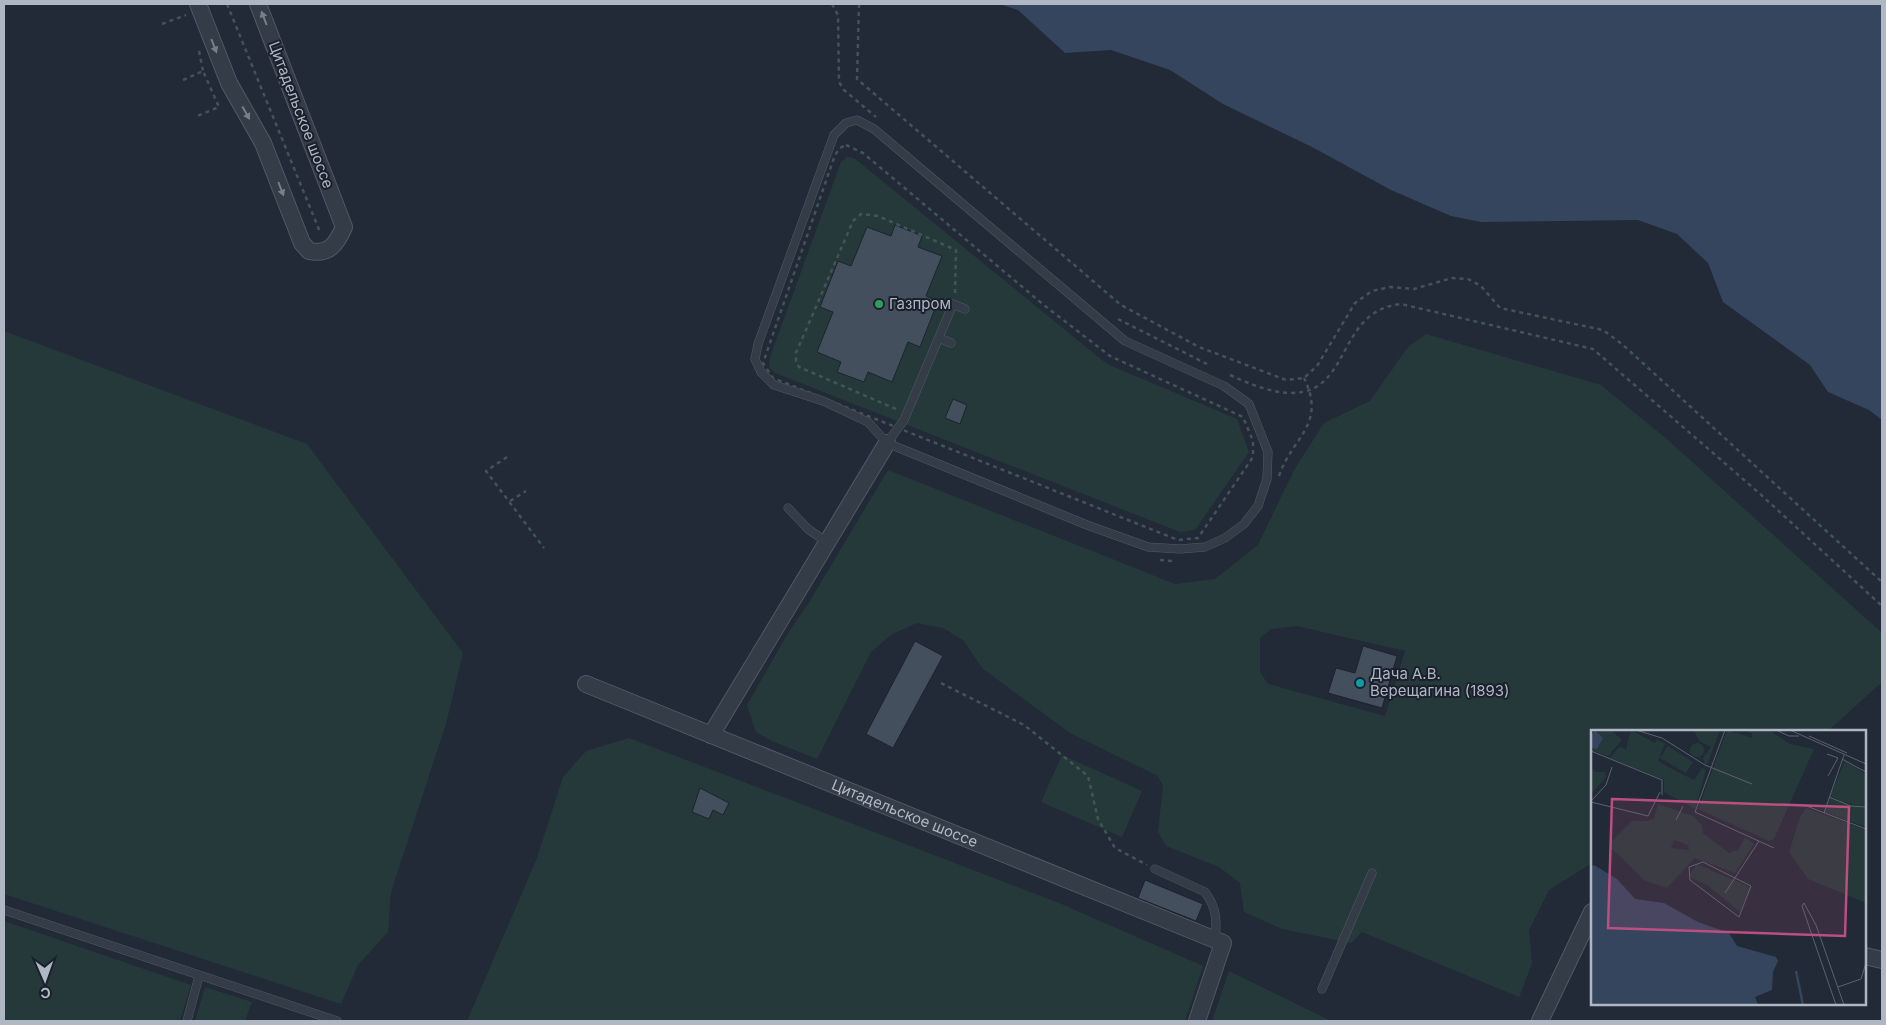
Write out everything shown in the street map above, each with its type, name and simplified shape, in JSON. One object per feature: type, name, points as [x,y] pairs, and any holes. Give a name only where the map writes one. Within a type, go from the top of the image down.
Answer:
[{"type":"street","name":"Цитадельское шоссе","points":[[198,4],[229,82],[263,143],[302,243],[309,251],[320,253],[329,251],[338,242],[344,227],[258,4]]},
{"type":"street","points":[[710,735],[887,443]]},
{"type":"street","name":"Цитадельское шоссе","points":[[586,684],[1219,941]]},
{"type":"street","points":[[1540,1021],[1591,914]]},
{"type":"street","points":[[1197,1021],[1219,941]]},
{"type":"street","points":[[1866,956],[1882,960]]},
{"type":"lane","points":[[858,120],[874,129],[1124,341],[1224,386],[1248,404],[1268,452],[1267,480],[1258,506],[1244,524],[1225,538],[1205,547],[1180,549],[1148,547],[1078,521],[887,443],[868,422],[823,401],[774,385],[761,372],[755,359],[758,344],[834,135],[846,123],[858,120]]},
{"type":"lane","points":[[887,443],[906,414],[954,304],[965,309]]},
{"type":"lane","points":[[939,338],[951,343]]},
{"type":"lane","points":[[788,508],[808,530],[828,543]]},
{"type":"lane","points":[[1155,869],[1205,892],[1217,916],[1219,941]]},
{"type":"lane","points":[[1322,989],[1372,873]]},
{"type":"lane","points":[[4,910],[337,1021]]},
{"type":"lane","points":[[187,1021],[199,976]]},
{"type":"path","points":[[227,4],[320,232]]},
{"type":"path","points":[[832,4],[838,15],[839,82],[844,90],[881,121]]},
{"type":"path","points":[[859,4],[857,79],[1121,305],[1200,347],[1286,380],[1304,378],[1317,366],[1355,303],[1372,292],[1390,287],[1414,289],[1452,278],[1468,279],[1481,286],[1500,308],[1603,330],[1622,344],[1882,582]]},
{"type":"path","points":[[183,80],[204,72],[219,107],[197,116]]},
{"type":"path","points":[[846,145],[863,154],[1045,306],[1110,356],[1243,417],[1253,441],[1253,457],[1198,538],[1178,540],[899,427],[773,378],[763,363],[835,155],[840,148],[846,145]]},
{"type":"path","points":[[906,414],[799,367],[796,361],[796,353],[854,221],[862,214],[878,216],[956,250],[956,289]]},
{"type":"path","points":[[1225,373],[1257,388],[1288,394],[1310,390],[1320,386],[1329,376],[1358,329],[1386,305],[1401,304],[1593,349],[1758,492],[1882,606]]},
{"type":"path","points":[[1118,319],[1209,365]]},
{"type":"path","points":[[1278,481],[1282,467],[1311,420],[1310,390],[1304,378]]},
{"type":"path","points":[[507,457],[486,471],[510,501],[530,533],[544,548]]},
{"type":"path","points":[[510,501],[526,491]]},
{"type":"path","points":[[1157,560],[1175,560]]},
{"type":"path","points":[[941,683],[1024,725],[1088,776],[1098,819],[1116,848],[1155,869]]},
{"type":"shaded area","points":[[847,157],[854,158],[1107,364],[1237,419],[1249,452],[1195,530],[1180,532],[775,373],[769,367],[770,357],[841,162]]},
{"type":"shaded area","points":[[4,331],[307,444],[463,653],[446,724],[391,892],[388,932],[358,965],[341,1004],[4,894]]},
{"type":"shaded area","points":[[1426,334],[1601,385],[1669,441],[1882,633],[1882,682],[1829,730],[1591,730],[1591,864],[1549,890],[1529,930],[1532,964],[1519,997],[1362,932],[1351,943],[1282,929],[1244,912],[1240,883],[1219,867],[1166,846],[1158,832],[1163,786],[1158,776],[1070,733],[983,669],[963,640],[943,628],[917,623],[892,634],[871,652],[817,759],[772,741],[756,732],[747,705],[788,633],[808,604],[888,470],[1175,584],[1215,579],[1258,545],[1294,470],[1324,423],[1370,401],[1407,348]],"holes":[[[1297,626],[1405,651],[1385,716],[1268,684],[1260,672],[1260,638],[1271,629]]]},
{"type":"shaded area","points":[[629,738],[1059,903],[1203,966],[1185,1021],[467,1021],[537,858],[563,777],[586,751]]},
{"type":"shaded area","points":[[1062,755],[1142,791],[1122,837],[1041,802]]},
{"type":"shaded area","points":[[4,921],[191,985],[180,1021],[4,1021]]},
{"type":"shaded area","points":[[1229,971],[1331,1021],[1212,1021]]},
{"type":"shaded area","points":[[205,987],[252,1002],[245,1021],[195,1021]]},
{"type":"water","points":[[999,4],[1882,4],[1882,420],[1869,410],[1828,392],[1810,365],[1723,302],[1708,263],[1677,234],[1638,220],[1481,222],[1451,216],[1391,190],[1312,147],[1223,104],[1170,70],[1111,50],[1065,53],[1018,10]]},
{"type":"building","name":"Газпром","points":[[895,225],[922,236],[918,247],[942,256],[926,296],[938,301],[920,347],[908,342],[892,382],[868,372],[864,382],[837,372],[841,362],[817,352],[833,312],[820,307],[838,261],[851,266],[867,227],[891,236]]},
{"type":"building","points":[[953,399],[967,405],[960,424],[945,418]]},
{"type":"building","points":[[915,641],[943,656],[893,748],[866,734]]},
{"type":"building","name":"Дача А.В. Верещагина (1893)","points":[[1363,646],[1397,656],[1382,708],[1328,693],[1336,668],[1355,673]]},
{"type":"building","points":[[700,788],[729,803],[723,815],[713,810],[709,819],[692,812]]},
{"type":"building","points":[[1145,880],[1203,904],[1196,921],[1138,898]]},
{"type":"place","name":"Газпром","points":[[879,304]]},
{"type":"place","name":"Дача А.В. Верещагина (1893)","points":[[1360,683]]}]
